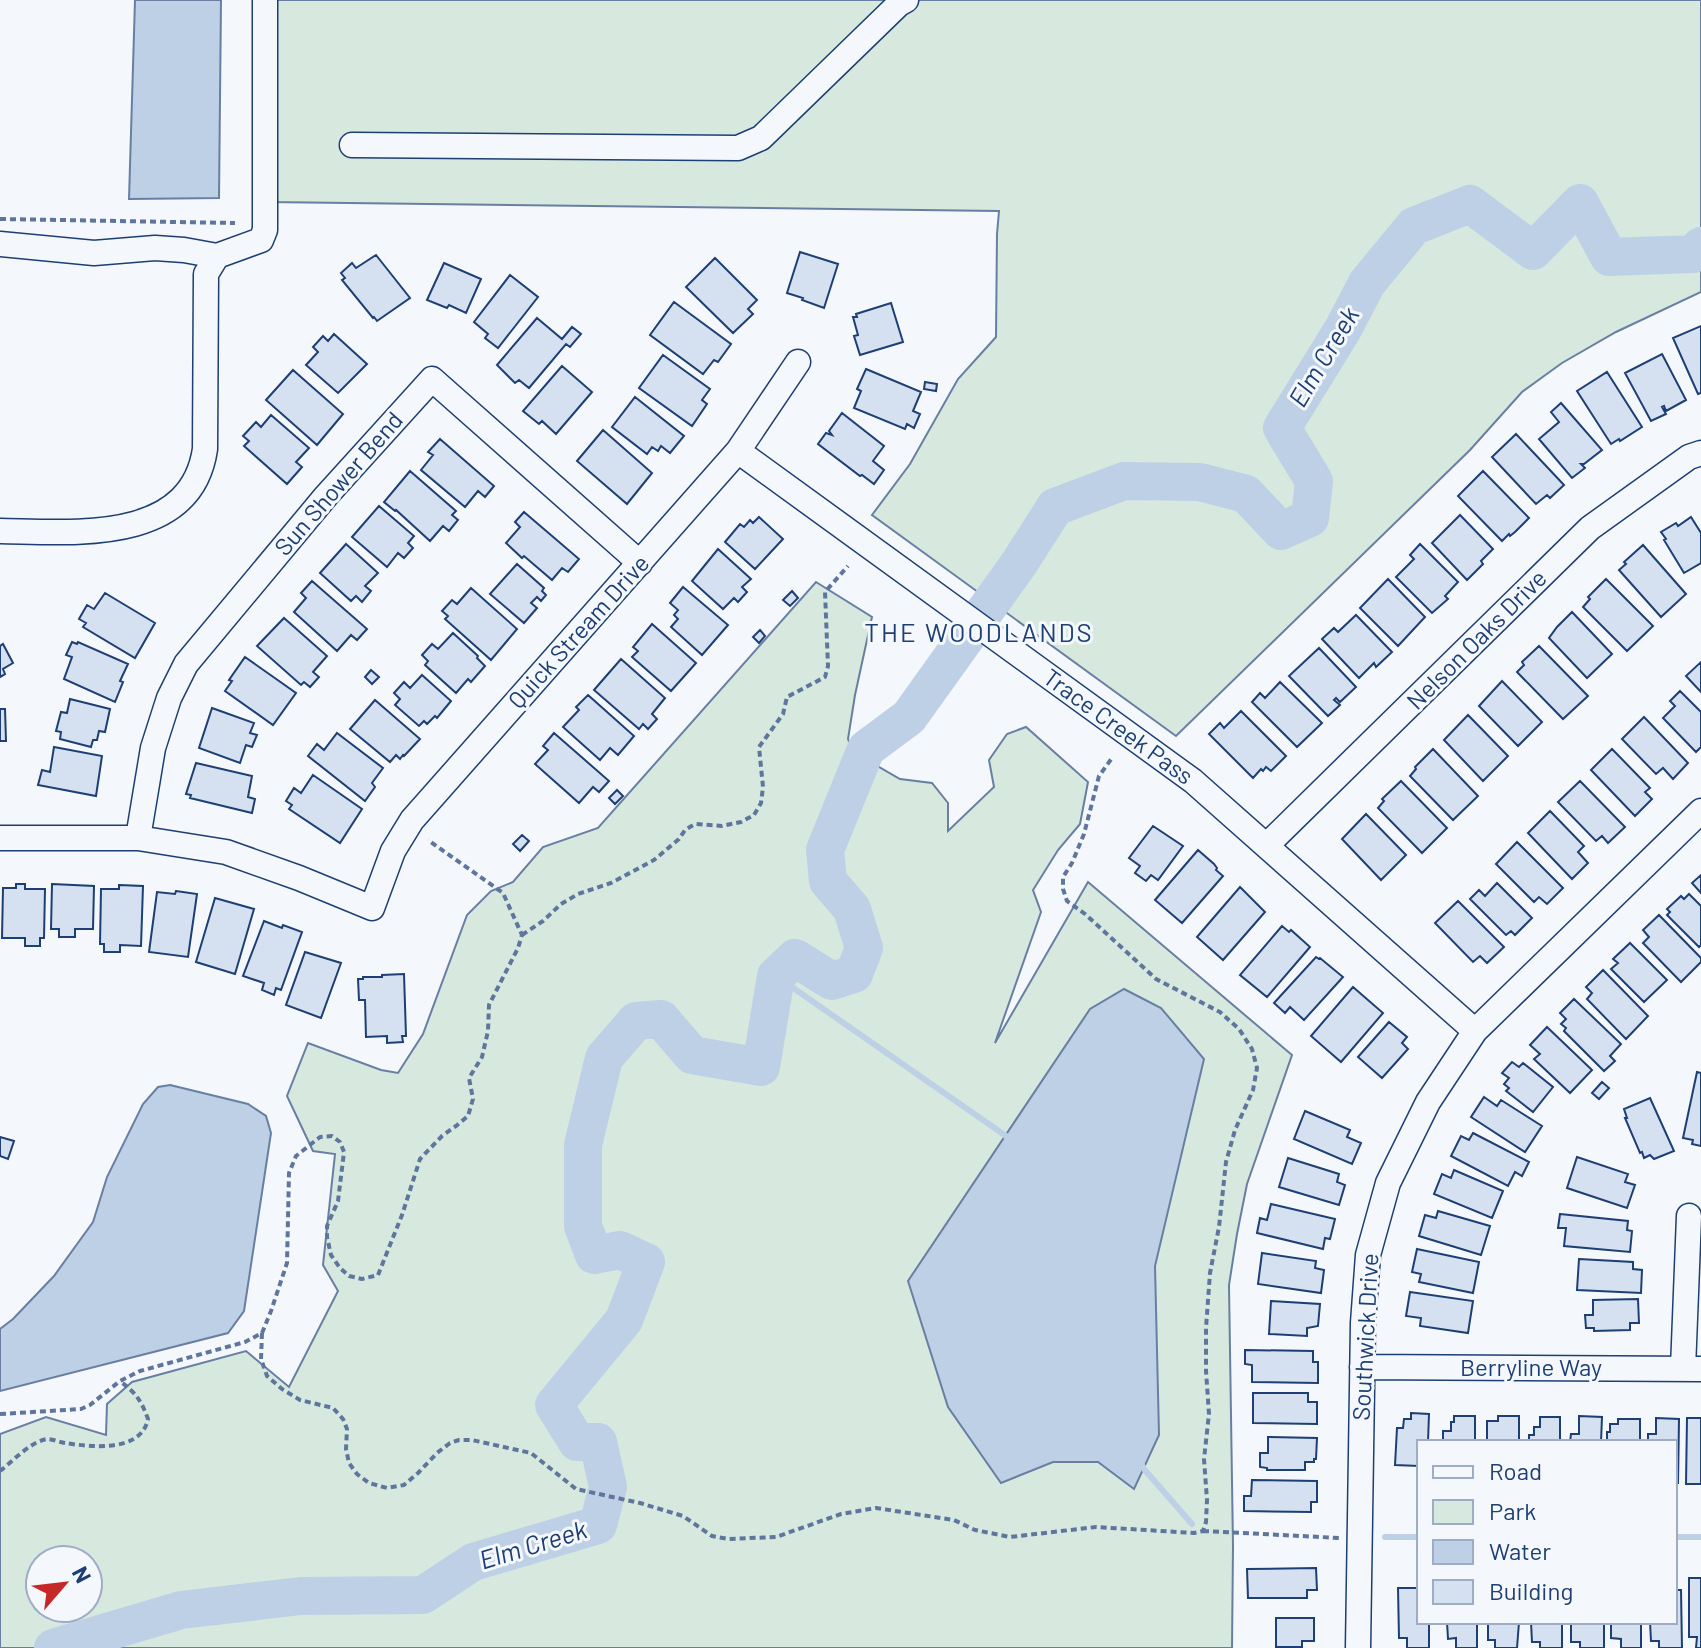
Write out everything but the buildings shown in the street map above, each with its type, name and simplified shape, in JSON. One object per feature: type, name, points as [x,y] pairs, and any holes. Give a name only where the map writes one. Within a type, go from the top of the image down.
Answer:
[{"type":"street","points":[[0,244],[94,253],[155,248],[217,256],[261,240],[265,230],[265,0]]},
{"type":"street","points":[[352,145],[738,148],[761,138],[906,0]]},
{"type":"street","points":[[0,531],[96,532],[120,529],[152,517],[187,493],[203,463],[205,449],[206,274],[217,256]]},
{"type":"street","name":"Quick Stream Drive","points":[[138,838],[226,852],[372,908],[393,851],[412,820],[738,451],[798,362]]},
{"type":"street","name":"Sun Shower Bend","points":[[138,838],[153,748],[169,698],[186,664],[326,496],[432,379],[640,563]]},
{"type":"street","name":"Trace Creek Pass","points":[[738,451],[1193,781],[1475,1031]]},
{"type":"street","name":"Nelson Oaks Drive","points":[[1267,845],[1590,528],[1689,457],[1701,453]]},
{"type":"street","name":"Southwick Drive","points":[[1358,1648],[1362,1329],[1368,1255],[1388,1183],[1428,1102],[1475,1031],[1701,811]]},
{"type":"street","points":[[0,838],[138,838]]},
{"type":"street","points":[[1689,1216],[1692,1369]]},
{"type":"street","name":"Berryline Way","points":[[1362,1367],[1692,1369]]},
{"type":"path","points":[[0,219],[235,223]]},
{"type":"path","points":[[848,566],[825,592],[828,666],[825,677],[787,697],[783,714],[759,747],[763,787],[761,803],[754,815],[722,826],[695,824],[654,860],[611,883],[578,894],[522,935],[489,1005],[488,1031],[482,1057],[469,1078],[473,1099],[468,1116],[442,1136],[420,1159],[378,1275],[362,1279],[349,1276],[331,1255],[327,1226],[338,1201],[344,1152],[340,1142],[332,1136],[320,1137],[296,1156],[289,1173],[287,1263],[262,1333],[261,1359],[267,1376],[300,1400],[333,1408],[347,1429],[349,1463],[369,1483],[387,1488],[404,1485],[450,1443],[472,1440],[531,1453],[576,1489],[683,1516],[712,1536],[728,1539],[776,1537],[841,1514],[876,1508],[954,1520],[975,1530],[1010,1537],[1096,1527],[1340,1538]]},
{"type":"path","points":[[1112,758],[1099,776],[1084,834],[1063,877],[1067,901],[1156,979],[1220,1012],[1239,1029],[1252,1049],[1257,1068],[1253,1090],[1235,1130],[1226,1162],[1210,1273],[1206,1328],[1209,1414],[1204,1459],[1207,1500],[1203,1531]]},
{"type":"path","points":[[428,840],[503,893],[522,935]]},
{"type":"path","points":[[0,1414],[81,1409],[120,1381],[140,1371],[245,1342],[262,1333]]},
{"type":"path","points":[[0,1471],[33,1444],[48,1439],[113,1446],[143,1433],[148,1419],[143,1407],[136,1393],[120,1381]]},
{"type":"green space","points":[[274,0],[1701,0],[1701,292],[1616,332],[1562,363],[1522,392],[1470,450],[1176,736],[872,515],[910,464],[958,379],[996,337],[999,211],[268,202]]},
{"type":"green space","points":[[816,582],[872,617],[848,739],[853,752],[900,779],[932,783],[948,803],[948,831],[994,787],[989,760],[1007,734],[1026,727],[1088,782],[1080,824],[1058,850],[1033,890],[1041,912],[995,1043],[1088,882],[1292,1055],[1247,1184],[1229,1285],[1232,1648],[0,1648],[0,1434],[46,1417],[106,1435],[107,1404],[132,1382],[246,1351],[289,1387],[338,1291],[323,1265],[335,1154],[313,1151],[287,1096],[308,1043],[381,1070],[398,1073],[423,1034],[467,915],[491,891],[513,882],[543,847],[598,828]]},
{"type":"water","points":[[135,0],[221,0],[219,198],[129,199]]},
{"type":"water","points":[[1124,989],[1161,1008],[1204,1059],[1155,1266],[1159,1435],[1134,1489],[1098,1462],[1053,1462],[1001,1483],[948,1407],[908,1281],[1090,1009]]},
{"type":"water","points":[[170,1085],[248,1104],[266,1116],[271,1133],[244,1311],[228,1333],[0,1391],[0,1329],[54,1276],[93,1222],[107,1177],[143,1104],[158,1087]]},
{"type":"waterway","name":"Elm Creek","points":[[53,1648],[181,1610],[301,1596],[423,1595],[473,1562],[598,1525],[608,1487],[598,1442],[577,1442],[554,1405],[624,1320],[646,1262],[620,1250],[594,1255],[583,1226],[583,1145],[604,1058],[636,1021],[661,1019],[692,1055],[761,1067],[776,976],[795,958],[832,981],[854,974],[864,948],[852,909],[828,881],[825,850],[866,749],[909,717],[1020,562],[1055,507],[1124,481],[1200,482],[1246,494],[1281,531],[1310,518],[1314,481],[1282,428],[1343,329],[1367,283],[1414,226],[1470,204],[1533,251],[1580,203],[1609,257],[1693,254],[1701,246]]},
{"type":"waterway","points":[[776,976],[1009,1141]]},
{"type":"waterway","points":[[1141,1463],[1192,1524]]},
{"type":"waterway","points":[[1385,1537],[1417,1537]]},
{"type":"waterway","points":[[1677,1537],[1701,1537]]},
{"type":"district","name":"THE WOODLANDS","points":[[979,633]]}]
